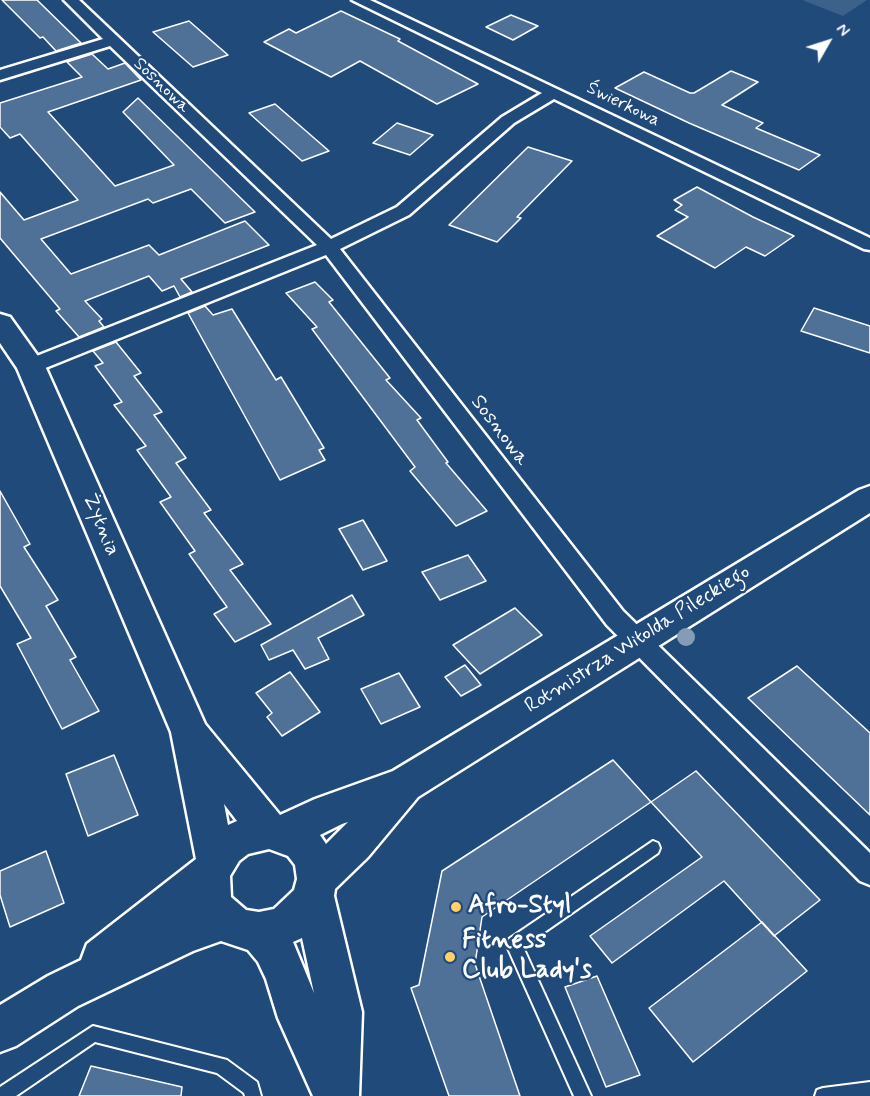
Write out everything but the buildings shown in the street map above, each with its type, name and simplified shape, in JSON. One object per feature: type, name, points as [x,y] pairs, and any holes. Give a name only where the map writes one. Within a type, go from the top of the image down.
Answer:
[{"type":"street","name":"Sosnowa","points":[[70,0],[329,247],[635,641],[670,672],[870,872]]},
{"type":"street","name":"Świerkowa","points":[[359,0],[870,245]]},
{"type":"street","points":[[0,75],[114,40]]},
{"type":"street","points":[[31,366],[329,247],[403,211],[508,120],[553,93]]},
{"type":"street","name":"Żytnia","points":[[0,323],[31,366],[190,732],[213,866]]},
{"type":"street","name":"Rotmistrza Witolda Pileckiego","points":[[276,832],[406,784],[870,498]]},
{"type":"street","name":"Żytnia","points":[[190,732],[276,832]]},
{"type":"street","name":"Rotmistrza Witolda Pileckiego","points":[[315,887],[406,784]]},
{"type":"street","points":[[63,991],[213,866],[225,848],[238,838],[276,832],[302,843],[314,859],[315,887],[340,1012],[336,1092]]},
{"type":"street","points":[[213,866],[209,889],[213,906],[273,948],[286,973],[300,1018],[336,1092]]},
{"type":"street","points":[[0,1030],[63,991],[182,935],[241,926],[276,929],[292,922],[305,910],[315,887]]},
{"type":"lane","points":[[583,1096],[514,944],[653,848]]},
{"type":"lane","points":[[2,1096],[93,1034],[221,1066],[251,1088],[253,1096]]},
{"type":"lane","points":[[823,1096],[870,1090]]},
{"type":"shaded area","points":[[802,0],[867,0],[843,16]]},
{"type":"place","name":"Afro-Styl","points":[[456,907]]},
{"type":"place","name":"Fitness Club Lady's","points":[[450,957]]}]
